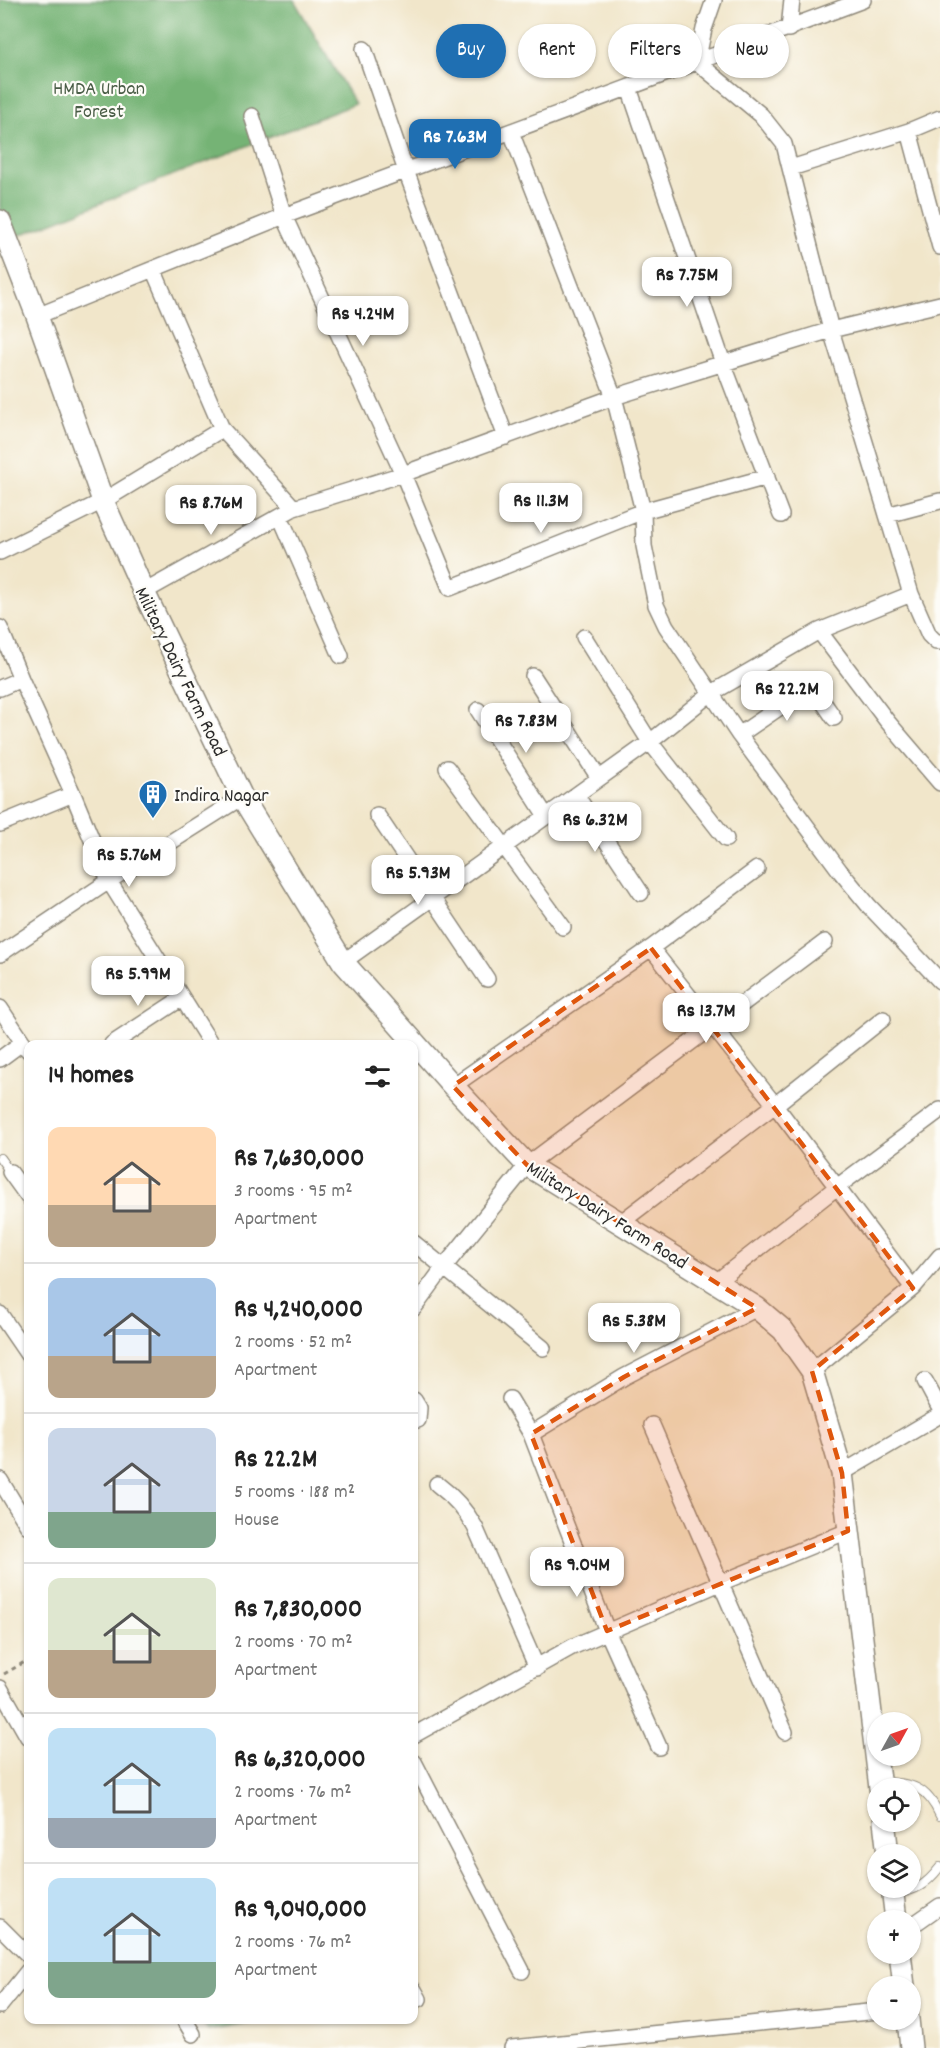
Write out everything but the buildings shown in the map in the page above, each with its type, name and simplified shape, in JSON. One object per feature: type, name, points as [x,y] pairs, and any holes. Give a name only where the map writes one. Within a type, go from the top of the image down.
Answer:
[{"type":"main road","name":"Military Dairy Farm Road","points":[[0,221],[37,316],[103,501],[242,797],[343,962],[412,1040]]},
{"type":"main road","name":"Military Dairy Farm Road","points":[[418,1047],[527,1166],[757,1308],[783,1330],[812,1371],[842,1473],[878,1778]]},
{"type":"main road","points":[[909,2030],[911,2048]]},
{"type":"street","points":[[702,40],[714,0]]},
{"type":"street","points":[[792,0],[789,29],[863,0]]},
{"type":"street","points":[[364,49],[406,171],[506,437]]},
{"type":"street","points":[[702,65],[761,115],[784,144],[831,330],[911,594],[929,635],[936,642],[940,642]]},
{"type":"street","points":[[37,316],[284,216],[656,78]]},
{"type":"street","points":[[629,88],[723,363],[782,515]]},
{"type":"street","points":[[252,116],[284,216],[403,474],[450,588],[644,512],[767,477]]},
{"type":"street","points":[[791,168],[909,131],[940,118]]},
{"type":"street","points":[[909,131],[940,247]]},
{"type":"street","points":[[511,132],[614,397],[644,512],[644,546],[656,604],[666,626],[739,735],[840,871],[940,981]]},
{"type":"street","points":[[153,269],[222,429],[294,508]]},
{"type":"street","points":[[144,592],[294,508],[403,474],[614,397],[831,330],[940,304]]},
{"type":"street","points":[[0,552],[103,501],[222,429]]},
{"type":"street","points":[[887,515],[940,501]]},
{"type":"street","points":[[280,516],[341,656]]},
{"type":"street","points":[[343,962],[650,742],[710,694],[819,631],[911,594]]},
{"type":"street","points":[[0,628],[109,881],[208,1040]]},
{"type":"street","points":[[819,631],[887,721],[940,783]]},
{"type":"street","points":[[584,637],[650,742],[726,839]]},
{"type":"street","points":[[533,676],[599,778]]},
{"type":"street","points":[[0,688],[21,679]]},
{"type":"street","points":[[739,735],[801,692],[808,690],[814,693],[834,718]]},
{"type":"street","points":[[478,710],[546,816]]},
{"type":"street","points":[[447,768],[563,927]]},
{"type":"street","points":[[0,825],[73,794]]},
{"type":"street","points":[[576,795],[641,893]]},
{"type":"street","points":[[0,954],[109,881],[242,797]]},
{"type":"street","points":[[377,815],[487,979]]},
{"type":"street","points":[[453,1086],[651,948],[758,869]]},
{"type":"street","points":[[418,1303],[444,1267],[527,1166],[825,942]]},
{"type":"street","points":[[651,948],[775,1105],[913,1288]]},
{"type":"street","points":[[118,1040],[182,998]]},
{"type":"street","points":[[0,1008],[24,1043]]},
{"type":"street","points":[[620,1223],[883,1019]]},
{"type":"street","points":[[0,1059],[24,1047]]},
{"type":"street","points":[[716,1282],[940,1110]]},
{"type":"street","points":[[10,1172],[24,1191]]},
{"type":"street","points":[[418,1246],[543,1348]]},
{"type":"street","points":[[812,1371],[913,1288],[940,1256]]},
{"type":"street","points":[[531,1434],[624,1377],[757,1308]]},
{"type":"street","points":[[0,1314],[24,1349]]},
{"type":"street","points":[[925,1381],[940,1409]]},
{"type":"street","points":[[510,1399],[531,1434],[607,1631],[659,1747]]},
{"type":"street","points":[[418,1406],[418,1420]]},
{"type":"street","points":[[842,1473],[940,1415]]},
{"type":"street","points":[[652,1425],[784,1732]]},
{"type":"street","points":[[0,1480],[24,1519]]},
{"type":"street","points":[[437,1484],[465,1510],[475,1527],[537,1668]]},
{"type":"street","points":[[418,1733],[572,1647],[848,1531]]},
{"type":"street","points":[[0,1688],[24,1730]]},
{"type":"street","points":[[418,1770],[522,1971]]},
{"type":"street","points":[[921,1919],[940,1906]]},
{"type":"street","points":[[0,1927],[24,1951]]},
{"type":"street","points":[[0,2006],[24,1976]]},
{"type":"street","points":[[512,2048],[867,2012]]},
{"type":"street","points":[[187,2024],[193,2034]]},
{"type":"lane","points":[[0,1158],[10,1172]]},
{"type":"lane","points":[[921,1790],[927,1794],[940,1816]]},
{"type":"lane","points":[[921,1887],[940,1867]]},
{"type":"path","points":[[0,1676],[24,1662]]},
{"type":"highlighted area","points":[[651,948],[913,1288],[812,1371],[842,1473],[848,1531],[607,1631],[531,1434],[624,1377],[757,1308],[527,1165],[453,1086]]},
{"type":"green space","name":"HMDA Urban Forest","points":[[0,0],[294,0],[355,104],[7,240],[0,219]]},
{"type":"green space","points":[[203,2024],[246,2024],[208,2031]]},
{"type":"place","name":"Indira Nagar","points":[[153,820]]}]
